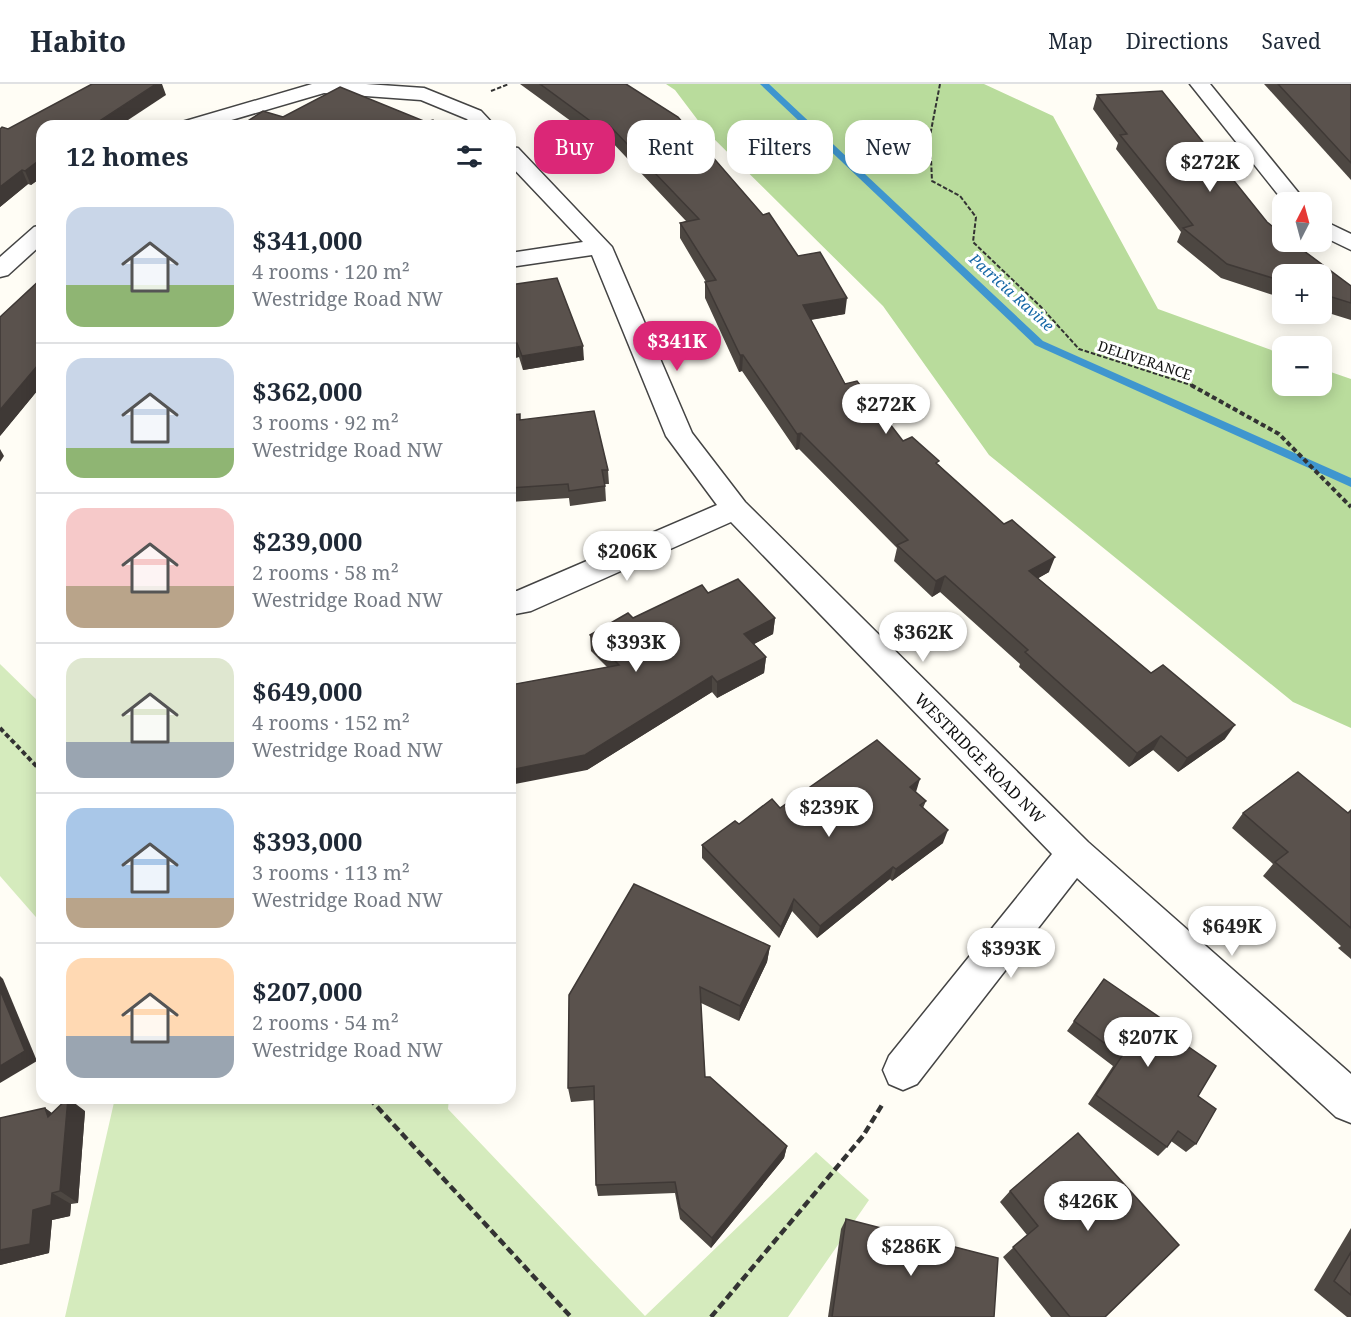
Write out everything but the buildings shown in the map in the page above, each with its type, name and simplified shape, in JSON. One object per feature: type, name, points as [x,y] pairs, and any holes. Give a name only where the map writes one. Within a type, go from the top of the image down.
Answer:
[{"type":"street","points":[[1200,84],[1287,192]]},
{"type":"street","points":[[210,120],[323,87],[424,94],[474,115],[479,120]]},
{"type":"street","name":"WESTRIDGE ROAD NW","points":[[516,159],[600,247],[680,436],[735,509],[1074,853],[1351,1102]]},
{"type":"street","points":[[1332,233],[1351,243]]},
{"type":"street","points":[[0,270],[36,237]]},
{"type":"street","points":[[516,259],[600,247]]},
{"type":"street","points":[[516,603],[735,509]]},
{"type":"street","points":[[903,1070],[1074,853]]},
{"type":"path","name":"DELIVERANCE","points":[[940,84],[930,136],[932,181],[960,196],[976,217],[973,242],[990,260],[1041,307],[1079,349],[1189,384],[1234,407],[1279,434],[1351,507]]},
{"type":"path","points":[[0,728],[36,766]]},
{"type":"path","points":[[711,1317],[863,1136],[903,1070]]},
{"type":"path","points":[[375,1104],[571,1317]]},
{"type":"green space","points":[[666,84],[984,84],[1053,116],[1158,309],[1272,350],[1272,396],[1332,396],[1332,372],[1351,379],[1351,728],[1293,702],[989,455],[883,306],[749,174],[833,174],[833,120],[727,120],[727,152],[715,140],[715,120],[698,120],[675,90]]},
{"type":"green space","points":[[0,664],[36,699],[36,917],[0,876]]},
{"type":"green space","points":[[114,1104],[448,1104],[448,1109],[645,1316],[816,1152],[869,1200],[788,1317],[65,1317]]},
{"type":"waterway","name":"Patricia Ravine","points":[[764,84],[1039,343],[1351,483]]}]
